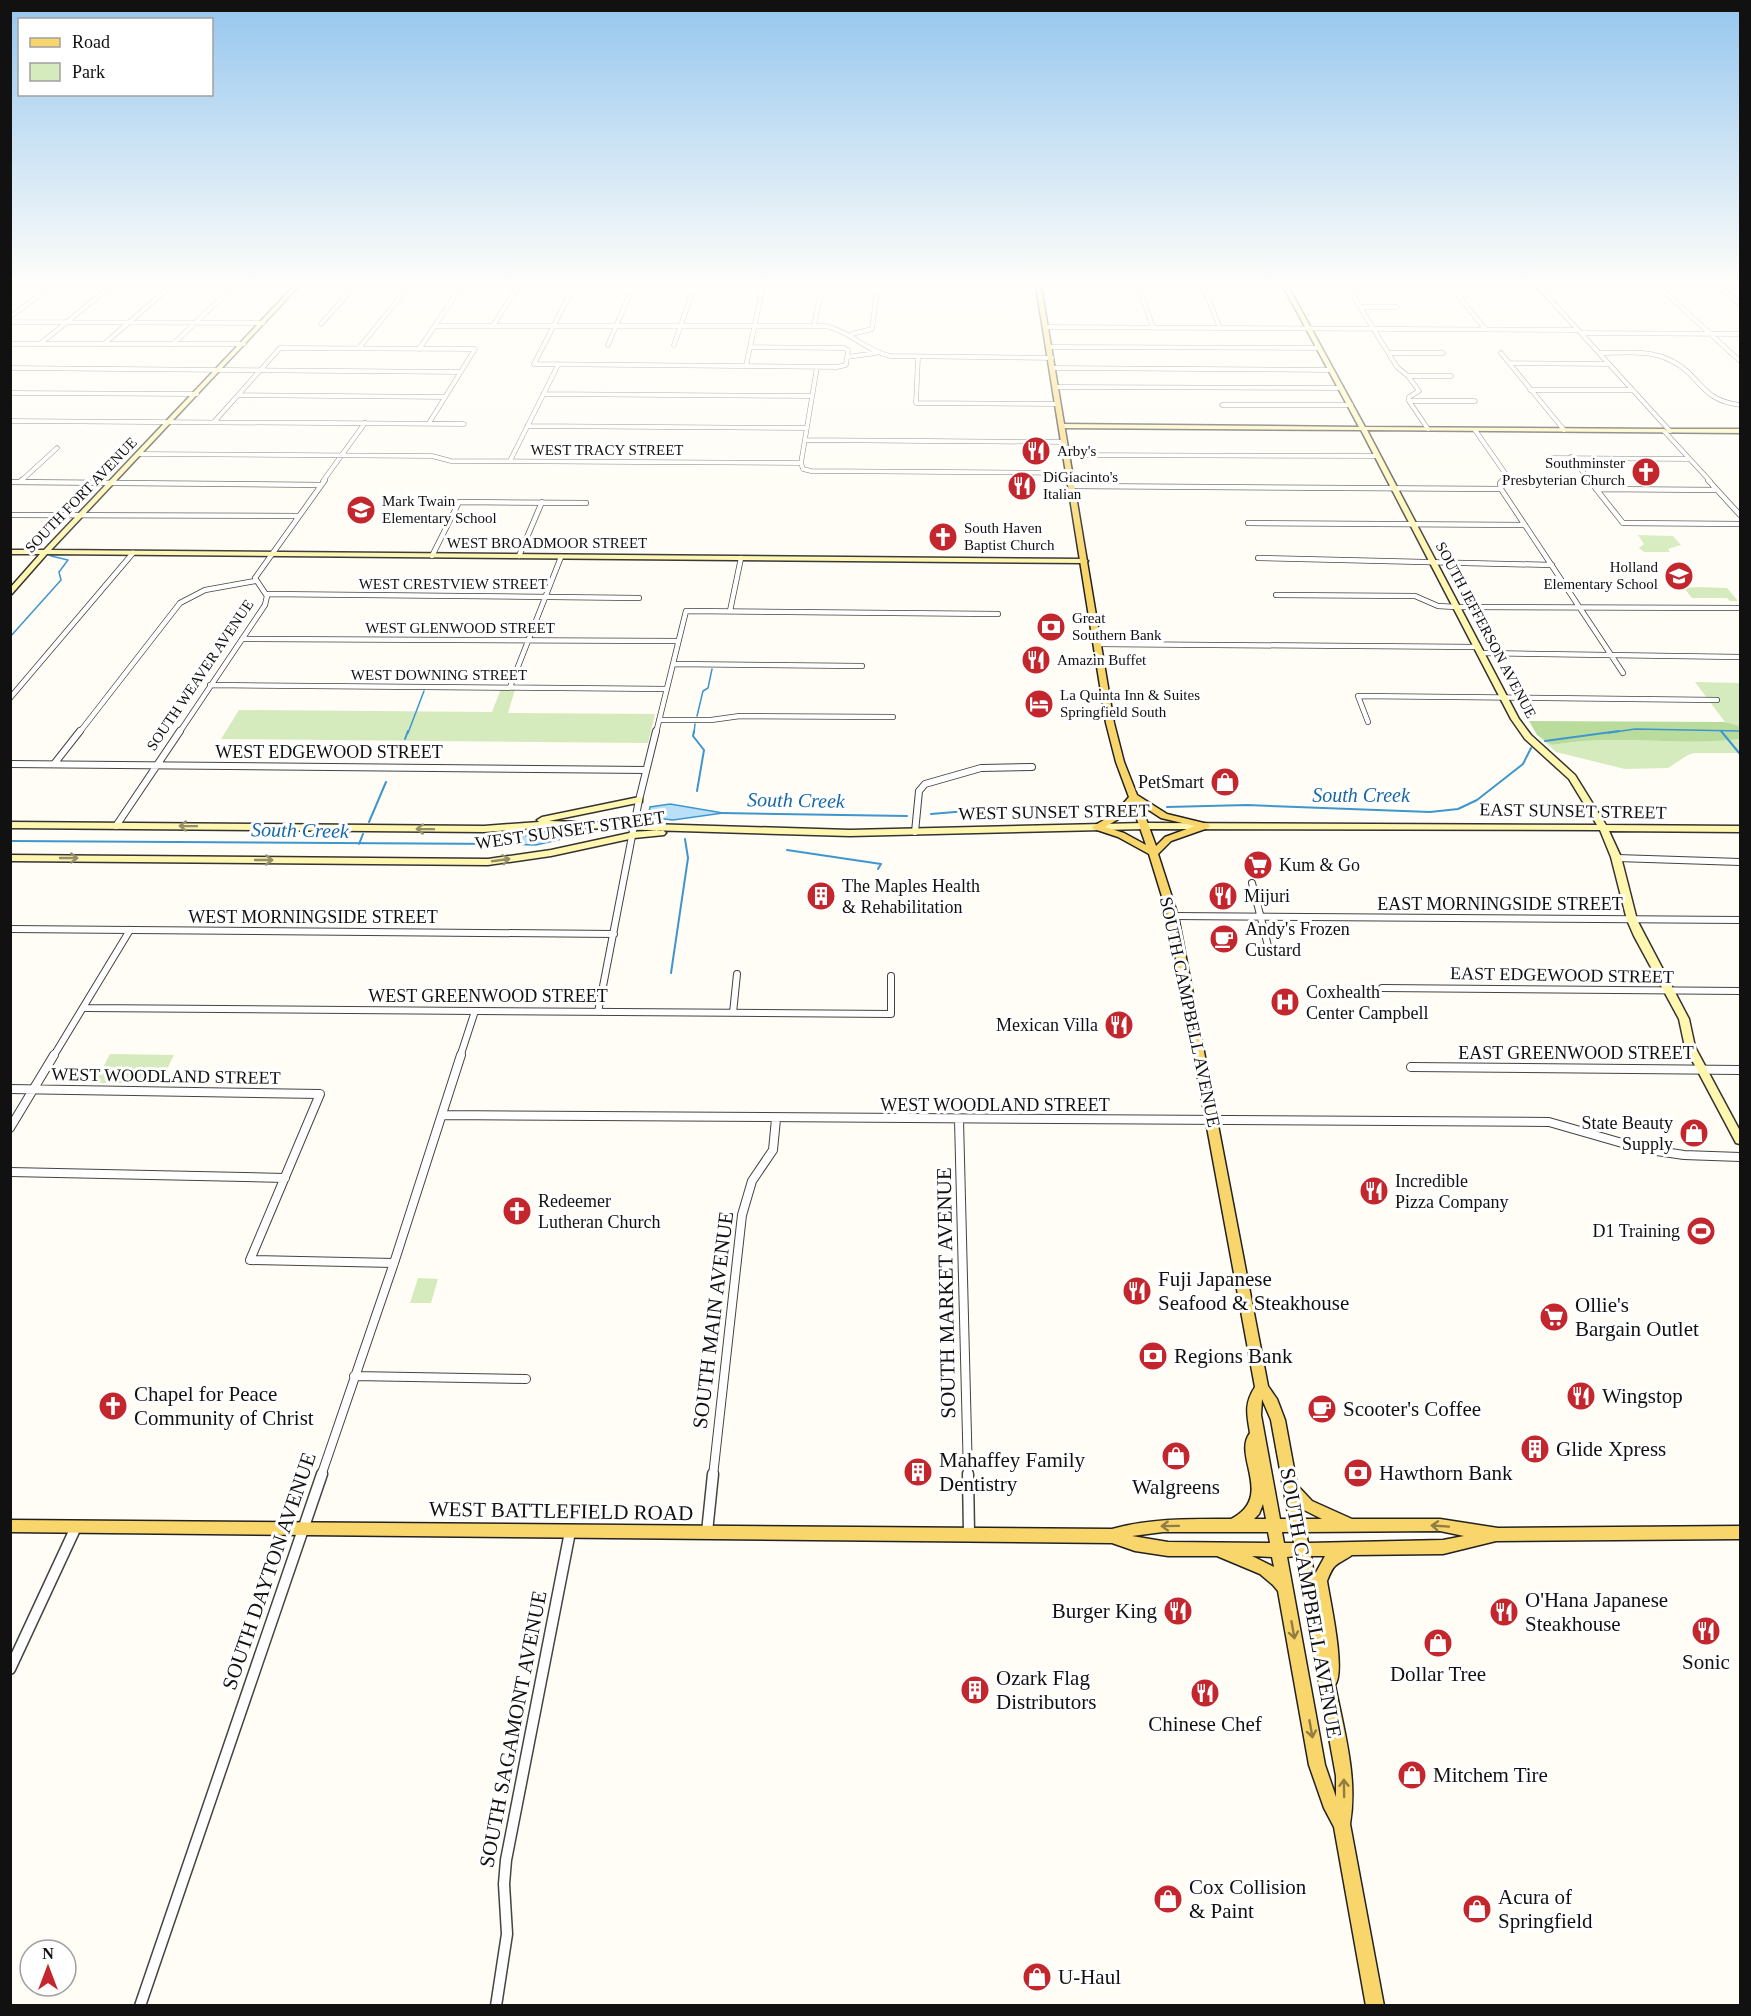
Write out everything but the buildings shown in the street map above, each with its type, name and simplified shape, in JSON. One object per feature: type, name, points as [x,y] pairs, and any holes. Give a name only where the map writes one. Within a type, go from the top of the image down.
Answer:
[{"type":"main road","name":"SOUTH CAMPBELL AVENUE","points":[[1055,380],[1110,723],[1120,762],[1145,826],[1173,916],[1214,1122],[1262,1388],[1270,1399],[1278,1420],[1344,1776],[1345,1806],[1342,1824],[1375,2006]]},
{"type":"main road","points":[[1097,827],[1116,816],[1134,797],[1164,816],[1205,826]]},
{"type":"main road","points":[[1097,827],[1121,835],[1154,853],[1175,835],[1205,826]]},
{"type":"main road","name":"SOUTH CAMPBELL AVENUE","points":[[1262,1388],[1254,1400],[1256,1426],[1317,1765],[1332,1808],[1342,1824]]},
{"type":"main road","points":[[1228,1527],[1247,1518],[1259,1499],[1253,1441],[1256,1426]]},
{"type":"main road","points":[[1290,1485],[1307,1505],[1353,1527]]},
{"type":"main road","name":"WEST BATTLEFIELD ROAD","points":[[10,1526],[969,1536],[1112,1536],[1132,1530],[1163,1526],[1275,1528],[1440,1526],[1498,1535],[1740,1532]]},
{"type":"main road","name":"WEST BATTLEFIELD ROAD","points":[[1112,1536],[1135,1544],[1168,1549],[1303,1550],[1443,1547],[1498,1535]]},
{"type":"main road","points":[[1329,1694],[1332,1655],[1321,1589],[1322,1574],[1333,1557],[1358,1549]]},
{"type":"main road","points":[[1215,1550],[1258,1566],[1277,1578],[1286,1589]]},
{"type":"street","name":"SOUTH FORT AVENUE","points":[[11,593],[45,552],[211,380]]},
{"type":"street","points":[[214,422],[251,380]]},
{"type":"street","points":[[429,423],[456,380]]},
{"type":"street","points":[[510,461],[550,380]]},
{"type":"street","points":[[801,463],[815,380]]},
{"type":"street","points":[[917,380],[916,403],[1058,404]]},
{"type":"street","name":"SOUTH JEFFERSON AVENUE","points":[[1337,380],[1523,730],[1572,777],[1603,828],[1617,858],[1632,920],[1684,1019],[1690,1047],[1740,1140]]},
{"type":"street","points":[[1409,401],[1409,397],[1419,391],[1411,380]]},
{"type":"street","points":[[1522,380],[1563,430]]},
{"type":"street","points":[[1624,380],[1740,516]]},
{"type":"street","points":[[1693,380],[1712,399],[1740,405]]},
{"type":"street","points":[[1056,387],[1341,388]]},
{"type":"street","points":[[1530,390],[1633,390]]},
{"type":"street","points":[[10,393],[197,394]]},
{"type":"street","points":[[543,394],[812,396]]},
{"type":"street","points":[[238,395],[445,397]]},
{"type":"street","points":[[1409,401],[1475,401]]},
{"type":"street","points":[[1409,401],[1428,429]]},
{"type":"street","points":[[1222,405],[1351,405]]},
{"type":"street","points":[[10,421],[464,424]]},
{"type":"street","name":"SOUTH WEAVER AVENUE","points":[[116,826],[265,605],[266,594],[255,581],[365,423]]},
{"type":"street","points":[[527,426],[807,428]]},
{"type":"street","points":[[1062,426],[1740,431]]},
{"type":"street","points":[[1475,430],[1507,476],[1500,483],[1501,489],[1623,673]]},
{"type":"street","points":[[805,440],[1065,442]]},
{"type":"street","points":[[20,482],[57,448]]},
{"type":"street","name":"WEST TRACY STREET","points":[[140,454],[432,456],[448,461],[801,463],[802,468],[811,471],[1070,473]]},
{"type":"street","points":[[1067,455],[1378,456]]},
{"type":"street","points":[[1571,457],[1623,523],[1740,524]]},
{"type":"street","points":[[1550,458],[1689,459]]},
{"type":"street","points":[[10,482],[321,485]]},
{"type":"street","points":[[1072,486],[1501,489]]},
{"type":"street","points":[[1596,489],[1717,490]]},
{"type":"street","points":[[432,556],[459,502],[586,503]]},
{"type":"street","points":[[519,556],[542,502]]},
{"type":"street","points":[[10,515],[299,516]]},
{"type":"street","points":[[1248,523],[1526,525]]},
{"type":"street","name":"WEST BROADMOOR STREET","points":[[10,552],[1084,561]]},
{"type":"street","points":[[10,698],[133,553]]},
{"type":"street","points":[[510,687],[561,557]]},
{"type":"street","points":[[730,611],[741,558]]},
{"type":"street","points":[[1258,558],[1391,559],[1433,564],[1552,565]]},
{"type":"street","points":[[54,764],[180,603],[205,590],[255,581]]},
{"type":"street","name":"WEST CRESTVIEW STREET","points":[[266,594],[639,597]]},
{"type":"street","points":[[1276,595],[1415,596],[1438,606],[1456,608],[1740,608]]},
{"type":"street","points":[[598,1012],[635,831],[639,800],[686,611],[998,614]]},
{"type":"street","name":"WEST GLENWOOD STREET","points":[[242,639],[678,641]]},
{"type":"street","points":[[1097,644],[1331,646],[1740,657]]},
{"type":"street","points":[[673,664],[862,666]]},
{"type":"street","name":"WEST DOWNING STREET","points":[[210,685],[667,689]]},
{"type":"street","points":[[1368,722],[1358,696],[1717,700]]},
{"type":"street","points":[[659,720],[703,721],[740,716],[893,717]]},
{"type":"street","name":"WEST EDGEWOOD STREET","points":[[10,764],[646,770]]},
{"type":"street","points":[[915,832],[918,820],[919,791],[929,782],[981,768],[1032,767]]},
{"type":"street","points":[[484,829],[533,822],[639,800]]},
{"type":"street","name":"WEST SUNSET STREET","points":[[10,825],[484,829],[548,824],[635,831],[703,829],[850,833],[1145,826],[1406,826]]},
{"type":"street","name":"EAST SUNSET STREET","points":[[1406,826],[1740,829]]},
{"type":"street","name":"WEST SUNSET STREET","points":[[10,858],[488,862],[551,853],[635,831]]},
{"type":"street","points":[[1617,858],[1740,862]]},
{"type":"street","points":[[1252,883],[1270,954]]},
{"type":"street","points":[[1173,916],[1260,917]]},
{"type":"street","name":"EAST MORNINGSIDE STREET","points":[[1260,917],[1740,920]]},
{"type":"street","name":"WEST MORNINGSIDE STREET","points":[[10,929],[614,934]]},
{"type":"street","points":[[10,1128],[85,1008],[130,930]]},
{"type":"street","points":[[733,1013],[737,974]]},
{"type":"street","name":"WEST GREENWOOD STREET","points":[[85,1008],[891,1014],[891,976]]},
{"type":"street","name":"EAST EDGEWOOD STREET","points":[[1382,988],[1740,991]]},
{"type":"street","name":"SOUTH DAYTON AVENUE","points":[[140,2006],[394,1263],[475,1011]]},
{"type":"street","name":"EAST GREENWOOD STREET","points":[[1411,1067],[1740,1070]]},
{"type":"street","name":"WEST WOODLAND STREET","points":[[10,1089],[320,1094],[285,1178]]},
{"type":"street","name":"WEST WOODLAND STREET","points":[[441,1115],[1214,1122],[1549,1122],[1578,1128],[1629,1146],[1669,1154],[1740,1157]]},
{"type":"street","name":"SOUTH MAIN AVENUE","points":[[707,1533],[742,1215],[752,1181],[773,1150],[776,1119]]},
{"type":"street","name":"SOUTH MARKET AVENUE","points":[[960,1120],[969,1536]]},
{"type":"street","points":[[10,1172],[285,1178],[250,1260],[394,1263]]},
{"type":"street","points":[[354,1376],[526,1379]]},
{"type":"street","points":[[10,1669],[76,1527]]},
{"type":"street","name":"SOUTH SAGAMONT AVENUE","points":[[496,2006],[507,1934],[504,1884],[506,1860],[570,1532]]},
{"type":"green space","points":[[1638,535],[1673,536],[1681,545],[1668,549],[1670,552],[1644,552],[1639,548],[1644,544]]},
{"type":"green space","points":[[1684,588],[1727,588],[1738,601],[1730,601],[1727,598],[1692,598]]},
{"type":"green space","points":[[1695,682],[1740,683],[1740,726],[1725,722]]},
{"type":"green space","points":[[501,689],[515,690],[508,713],[655,714],[648,743],[221,739],[239,710],[492,712]]},
{"type":"green space","points":[[1529,721],[1725,722],[1740,726],[1740,739],[1693,742],[1599,740],[1552,745],[1537,735]]},
{"type":"green space","points":[[1537,735],[1552,745],[1599,740],[1693,742],[1740,739],[1740,753],[1694,753],[1668,768],[1625,769],[1556,752]]},
{"type":"green space","points":[[110,1054],[174,1055],[160,1083],[95,1083]]},
{"type":"green space","points":[[418,1278],[438,1279],[431,1303],[410,1303]]},
{"type":"water","points":[[670,804],[723,813],[673,820],[648,817],[650,807]]},
{"type":"water","points":[[555,830],[596,831],[536,845],[500,844],[533,833]]},
{"type":"waterway","points":[[10,637],[61,580],[59,572],[68,560],[51,556]]},
{"type":"waterway","points":[[697,716],[703,691],[708,688],[712,669]]},
{"type":"waterway","points":[[408,733],[424,691]]},
{"type":"waterway","points":[[694,733],[695,724]]},
{"type":"waterway","name":"South Creek","points":[[1608,733],[1635,729],[1740,731]]},
{"type":"waterway","points":[[405,739],[408,731]]},
{"type":"waterway","points":[[694,731],[693,736],[704,750],[697,791]]},
{"type":"waterway","name":"South Creek","points":[[1545,741],[1619,731]]},
{"type":"waterway","points":[[1721,731],[1740,754]]},
{"type":"waterway","name":"South Creek","points":[[1167,807],[1247,805],[1430,812],[1458,809],[1477,800],[1523,764],[1531,748]]},
{"type":"waterway","points":[[369,822],[386,782]]},
{"type":"waterway","name":"South Creek","points":[[931,814],[1002,808],[1084,808]]},
{"type":"waterway","name":"South Creek","points":[[721,813],[907,816]]},
{"type":"waterway","points":[[359,843],[363,834]]},
{"type":"waterway","points":[[671,973],[688,858],[685,839]]},
{"type":"waterway","name":"South Creek","points":[[10,841],[359,843]]},
{"type":"waterway","name":"South Creek","points":[[359,843],[502,844]]},
{"type":"waterway","points":[[787,850],[881,864],[878,869]]},
{"type":"place","name":"Arby's","points":[[1036,451]]},
{"type":"place","name":"Southminster Presbyterian Church","points":[[1646,472]]},
{"type":"place","name":"DiGiacinto's Italian","points":[[1022,486]]},
{"type":"place","name":"Mark Twain Elementary School","points":[[361,510]]},
{"type":"place","name":"South Haven Baptist Church","points":[[943,537]]},
{"type":"place","name":"Holland Elementary School","points":[[1679,576]]},
{"type":"place","name":"Great Southern Bank","points":[[1051,627]]},
{"type":"place","name":"Amazin Buffet","points":[[1036,660]]},
{"type":"place","name":"La Quinta Inn & Suites Springfield South","points":[[1039,704]]},
{"type":"place","name":"PetSmart","points":[[1225,782]]},
{"type":"place","name":"Kum & Go","points":[[1258,865]]},
{"type":"place","name":"The Maples Health & Rehabilitation","points":[[821,896]]},
{"type":"place","name":"Mijuri","points":[[1223,896]]},
{"type":"place","name":"Andy's Frozen Custard","points":[[1224,939]]},
{"type":"place","name":"Coxhealth Center Campbell","points":[[1285,1002]]},
{"type":"place","name":"Mexican Villa","points":[[1119,1025]]},
{"type":"place","name":"State Beauty Supply","points":[[1694,1133]]},
{"type":"place","name":"Incredible Pizza Company","points":[[1374,1191]]},
{"type":"place","name":"Redeemer Lutheran Church","points":[[517,1211]]},
{"type":"place","name":"D1 Training","points":[[1701,1231]]},
{"type":"place","name":"Fuji Japanese Seafood & Steakhouse","points":[[1137,1291]]},
{"type":"place","name":"Ollie's Bargain Outlet","points":[[1554,1317]]},
{"type":"place","name":"Regions Bank","points":[[1153,1356]]},
{"type":"place","name":"Wingstop","points":[[1581,1396]]},
{"type":"place","name":"Chapel for Peace Community of Christ","points":[[113,1406]]},
{"type":"place","name":"Scooter's Coffee","points":[[1322,1409]]},
{"type":"place","name":"Glide Xpress","points":[[1535,1449]]},
{"type":"place","name":"Walgreens","points":[[1176,1456]]},
{"type":"place","name":"Mahaffey Family Dentistry","points":[[918,1472]]},
{"type":"place","name":"Hawthorn Bank","points":[[1358,1473]]},
{"type":"place","name":"Burger King","points":[[1178,1611]]},
{"type":"place","name":"O'Hana Japanese Steakhouse","points":[[1504,1612]]},
{"type":"place","name":"Sonic","points":[[1706,1631]]},
{"type":"place","name":"Dollar Tree","points":[[1438,1643]]},
{"type":"place","name":"Ozark Flag Distributors","points":[[975,1690]]},
{"type":"place","name":"Chinese Chef","points":[[1205,1693]]},
{"type":"place","name":"Mitchem Tire","points":[[1412,1775]]},
{"type":"place","name":"Cox Collision & Paint","points":[[1168,1899]]},
{"type":"place","name":"Acura of Springfield","points":[[1477,1909]]},
{"type":"place","name":"U-Haul","points":[[1037,1977]]}]
